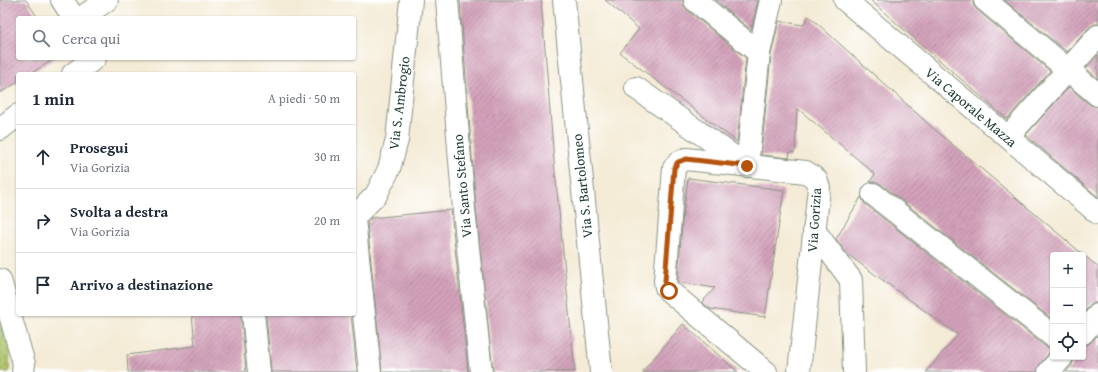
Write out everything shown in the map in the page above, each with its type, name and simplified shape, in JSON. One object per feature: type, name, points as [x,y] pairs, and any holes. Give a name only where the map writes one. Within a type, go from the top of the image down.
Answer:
[{"type":"street","points":[[62,0],[73,16]]},
{"type":"street","points":[[84,16],[107,0]]},
{"type":"street","name":"Via S. Ambrogio","points":[[356,216],[376,196],[389,169],[397,140],[411,0]]},
{"type":"street","name":"Via Santo Stefano","points":[[447,0],[463,202],[481,372]]},
{"type":"street","name":"Via S. Bartolomeo","points":[[564,0],[601,372]]},
{"type":"street","points":[[696,0],[759,53]]},
{"type":"street","points":[[636,88],[747,166],[759,53],[771,0]]},
{"type":"street","name":"Via Caporale Mazza","points":[[844,0],[1098,213]]},
{"type":"street","points":[[985,0],[1098,95]]},
{"type":"street","points":[[1008,137],[1098,36]]},
{"type":"street","points":[[77,72],[92,60]]},
{"type":"street","points":[[0,129],[16,117]]},
{"type":"street","name":"Via Gorizia","points":[[766,372],[666,287],[665,281],[674,168],[678,162],[686,159],[806,172],[816,179],[819,188],[799,372]]},
{"type":"street","points":[[873,194],[1050,334]]},
{"type":"street","points":[[814,230],[851,280],[854,372]]},
{"type":"street","name":"Via S. Ambrogio","points":[[356,237],[370,372]]},
{"type":"street","points":[[0,280],[24,364],[23,372]]},
{"type":"street","points":[[1086,329],[1098,315]]},
{"type":"street","points":[[253,316],[259,372]]},
{"type":"street","points":[[1049,372],[1059,360]]},
{"type":"green space","points":[[0,312],[10,345],[9,372],[0,372]]},
{"type":"building","points":[[0,0],[26,0],[37,16],[16,16],[16,60],[53,60],[33,72],[16,72],[16,83],[0,93]]},
{"type":"building","points":[[460,0],[541,0],[554,161],[575,372],[493,372],[476,209]]},
{"type":"building","points":[[605,0],[683,0],[683,5],[687,10],[746,58],[737,142],[620,53],[639,29]]},
{"type":"building","points":[[715,0],[758,0],[751,30]]},
{"type":"building","points":[[870,0],[973,0],[973,5],[977,10],[1050,71],[1007,119]]},
{"type":"building","points":[[1004,0],[1098,0],[1098,24],[1094,24],[1089,28],[1067,52]]},
{"type":"building","points":[[809,16],[934,129],[1080,252],[1050,252],[1050,318],[881,184],[870,182],[875,174],[797,108],[795,152],[790,152],[789,158],[761,155],[771,55],[779,21],[803,25]]},
{"type":"building","points":[[1098,55],[1098,79],[1086,68]]},
{"type":"building","points":[[1069,87],[1090,105],[1098,107],[1098,197],[1026,135]]},
{"type":"building","points":[[688,178],[784,190],[765,317],[710,309],[702,302],[715,288],[678,282],[682,222]]},
{"type":"building","points":[[861,197],[865,204],[1045,346],[1050,347],[1050,352],[1040,364],[1037,372],[926,372],[958,335],[847,254],[836,239]]},
{"type":"building","points":[[451,210],[468,372],[382,372],[367,222],[371,218]]},
{"type":"building","points":[[1086,257],[1098,267],[1098,303],[1093,303],[1086,310]]},
{"type":"building","points":[[192,316],[241,316],[246,372],[128,372],[127,355],[195,346]]},
{"type":"building","points":[[266,316],[351,316],[357,372],[271,372]]},
{"type":"building","points":[[683,324],[738,372],[642,372]]},
{"type":"building","points":[[1098,335],[1098,372],[1066,372],[1072,365],[1073,360],[1086,360],[1086,345],[1088,345]]},
{"type":"route","points":[[669,291],[666,287],[665,281],[674,168],[678,162],[686,159],[747,166]]}]
